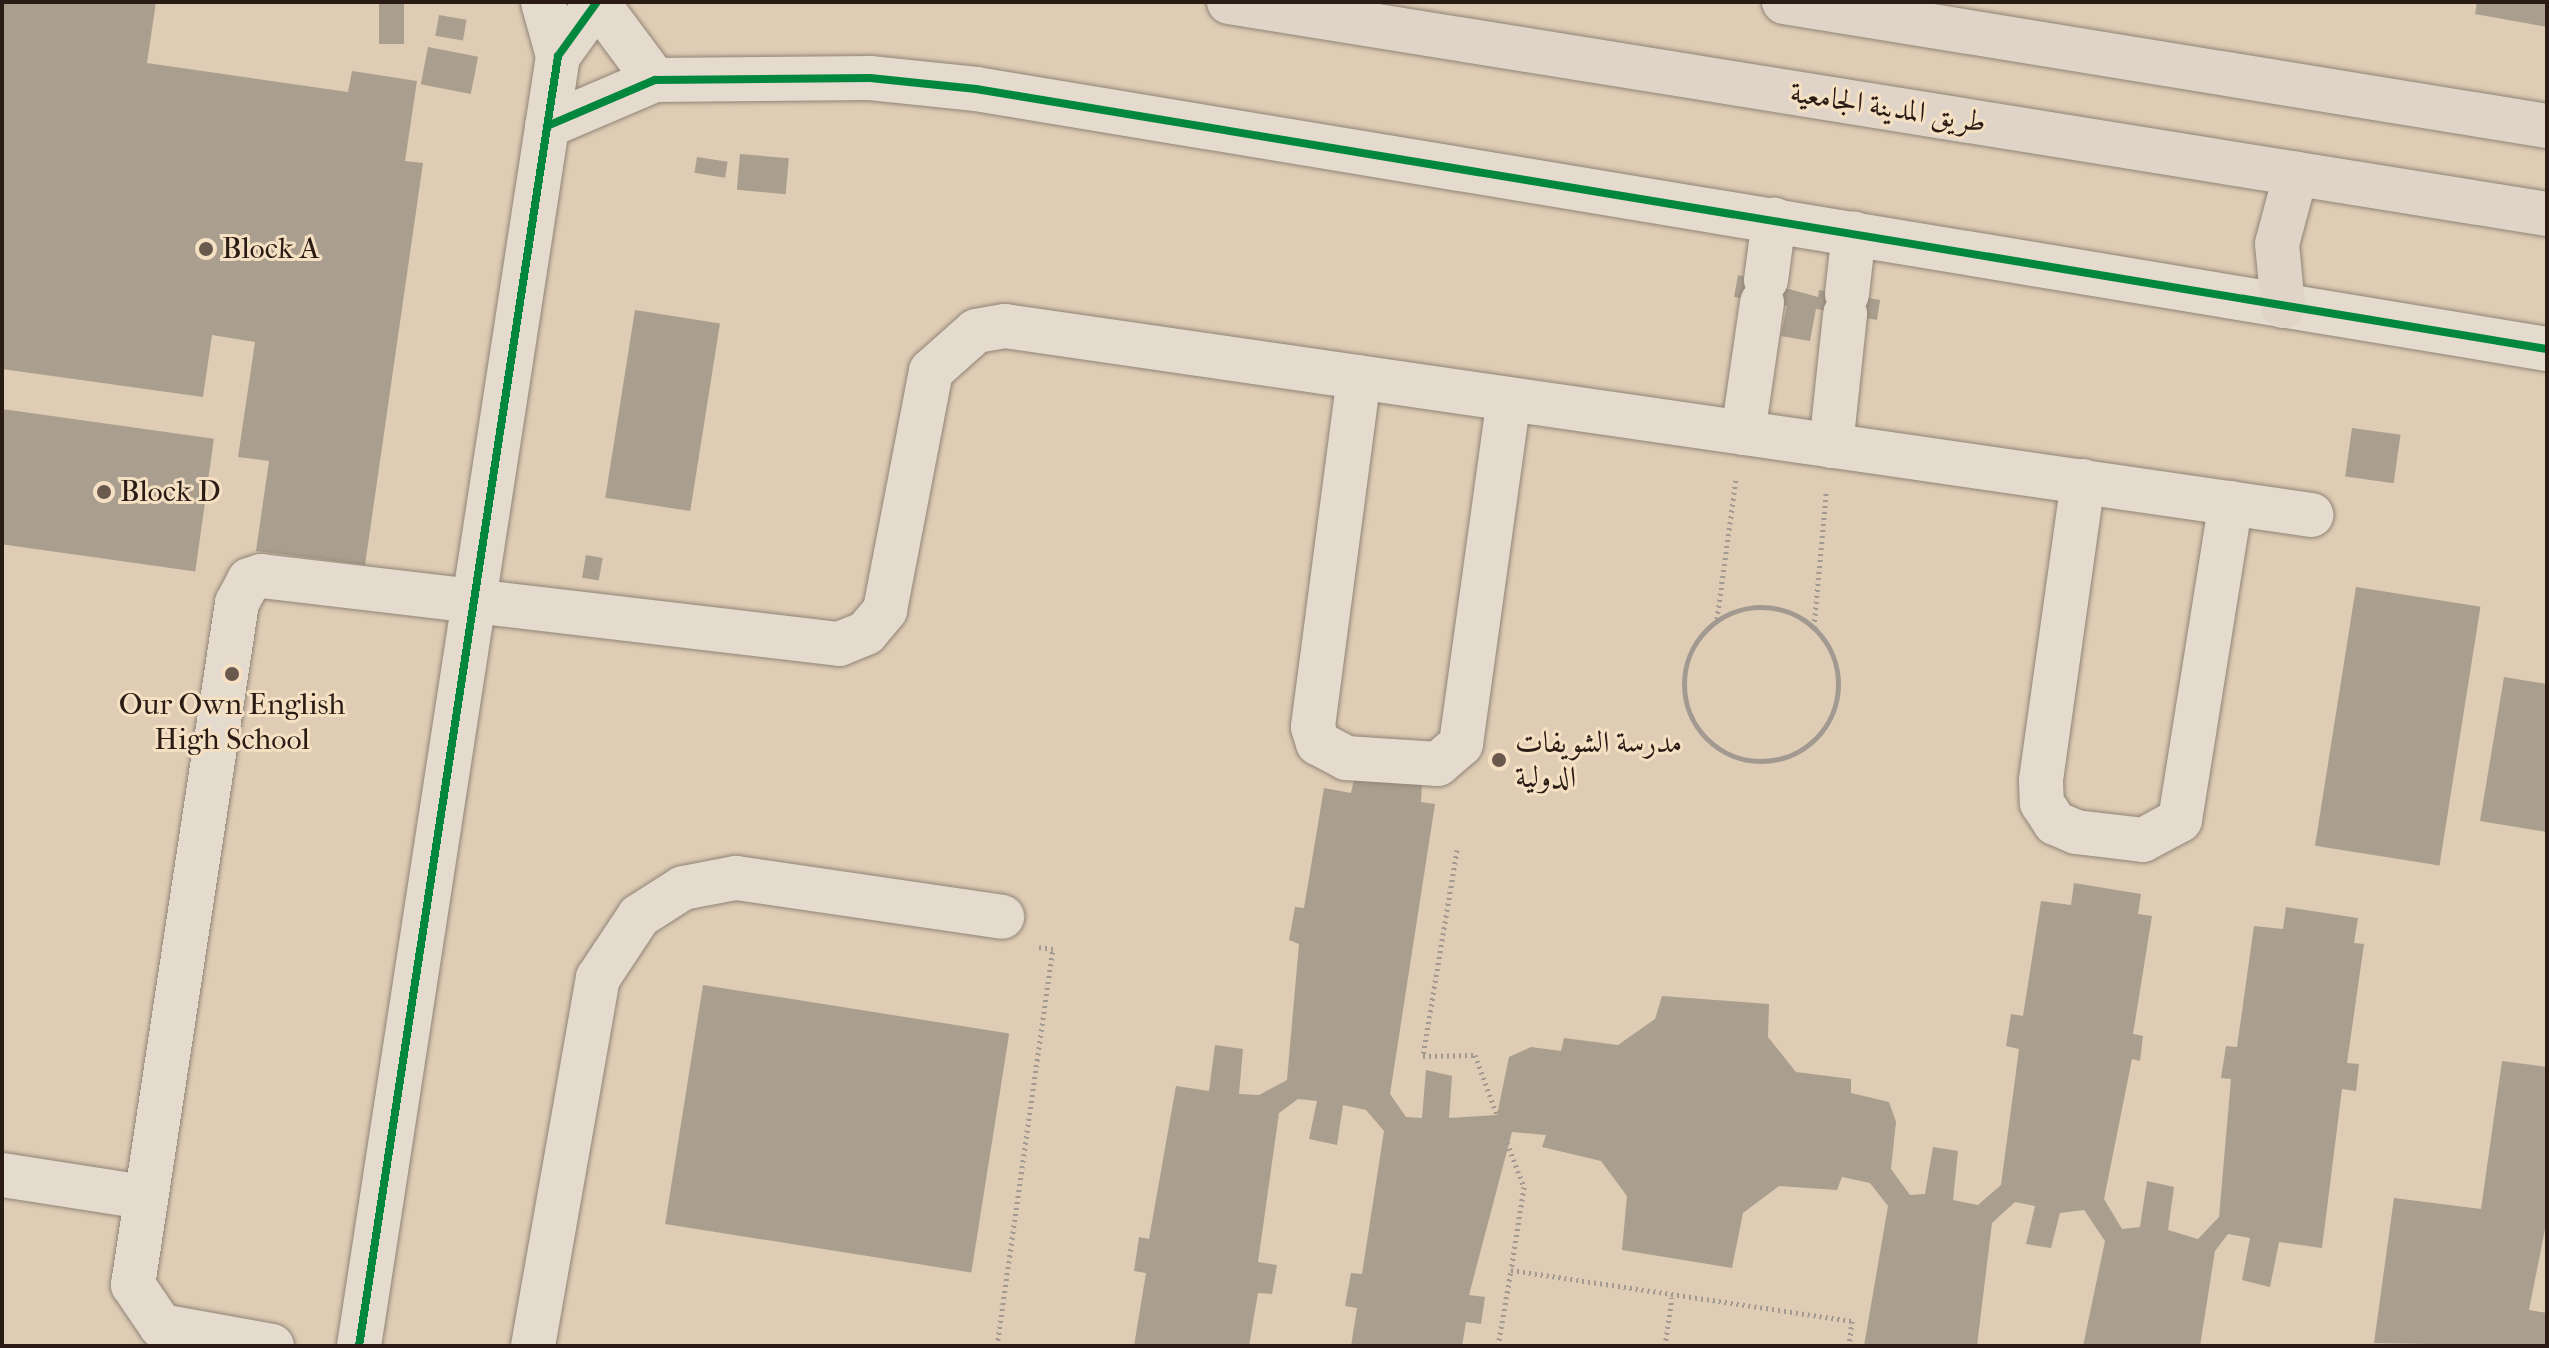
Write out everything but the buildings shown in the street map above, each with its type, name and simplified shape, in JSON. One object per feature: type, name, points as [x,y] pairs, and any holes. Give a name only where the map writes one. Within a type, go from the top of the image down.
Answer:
[{"type":"main road","name":"طريق المدينة الجامعية","points":[[1229,2],[2547,214]]},
{"type":"main road","points":[[1784,2],[2547,126]]},
{"type":"main road","points":[[2283,306],[2277,244],[2296,173]]},
{"type":"street","points":[[359,1346],[558,56],[543,2]]},
{"type":"street","points":[[558,56],[597,2],[655,80]]},
{"type":"street","points":[[547,126],[655,80],[870,78],[976,89],[2547,349]]},
{"type":"street","points":[[1743,433],[1774,220]]},
{"type":"street","points":[[1831,446],[1854,233]]},
{"type":"street","points":[[248,1344],[161,1326],[143,1307],[133,1285],[144,1197],[240,590],[261,576],[839,644],[866,633],[885,610],[893,583],[931,371],[976,331],[1005,326],[2311,515]]},
{"type":"street","points":[[1359,377],[1313,727],[1318,743],[1346,758],[1438,764],[1461,744],[1509,399]]},
{"type":"street","points":[[2083,481],[2041,780],[2042,803],[2055,823],[2076,832],[2143,840],[2180,820],[2231,503]]},
{"type":"street","points":[[533,1346],[598,978],[639,916],[683,888],[736,878],[1014,931]]},
{"type":"street","points":[[2,1175],[144,1197]]},
{"type":"path","points":[[1743,433],[1717,620],[1683,672],[1688,714],[1714,747],[1754,762],[1795,754],[1827,726],[1839,685],[1836,664],[1814,628],[1831,446]]},
{"type":"path","points":[[1717,620],[1757,607],[1814,628]]},
{"type":"path","points":[[1457,850],[1423,1056],[1475,1055],[1497,1115]]},
{"type":"path","points":[[997,1346],[1053,949],[1014,931]]},
{"type":"path","points":[[1498,1346],[1524,1187],[1505,1137]]},
{"type":"path","points":[[1511,1270],[1672,1297],[1852,1321],[1849,1346]]},
{"type":"path","points":[[1665,1346],[1672,1297]]},
{"type":"cycle path","points":[[359,1346],[558,56],[597,2]]},
{"type":"cycle path","points":[[547,126],[655,80],[870,78],[976,89],[2547,349]]},
{"type":"place","name":"Block A","points":[[206,249]]},
{"type":"place","name":"Block D","points":[[104,492]]},
{"type":"place","name":"Our Own English High School","points":[[232,674]]},
{"type":"place","name":"مدرسة الشويفات الدولية","points":[[1499,760]]}]
